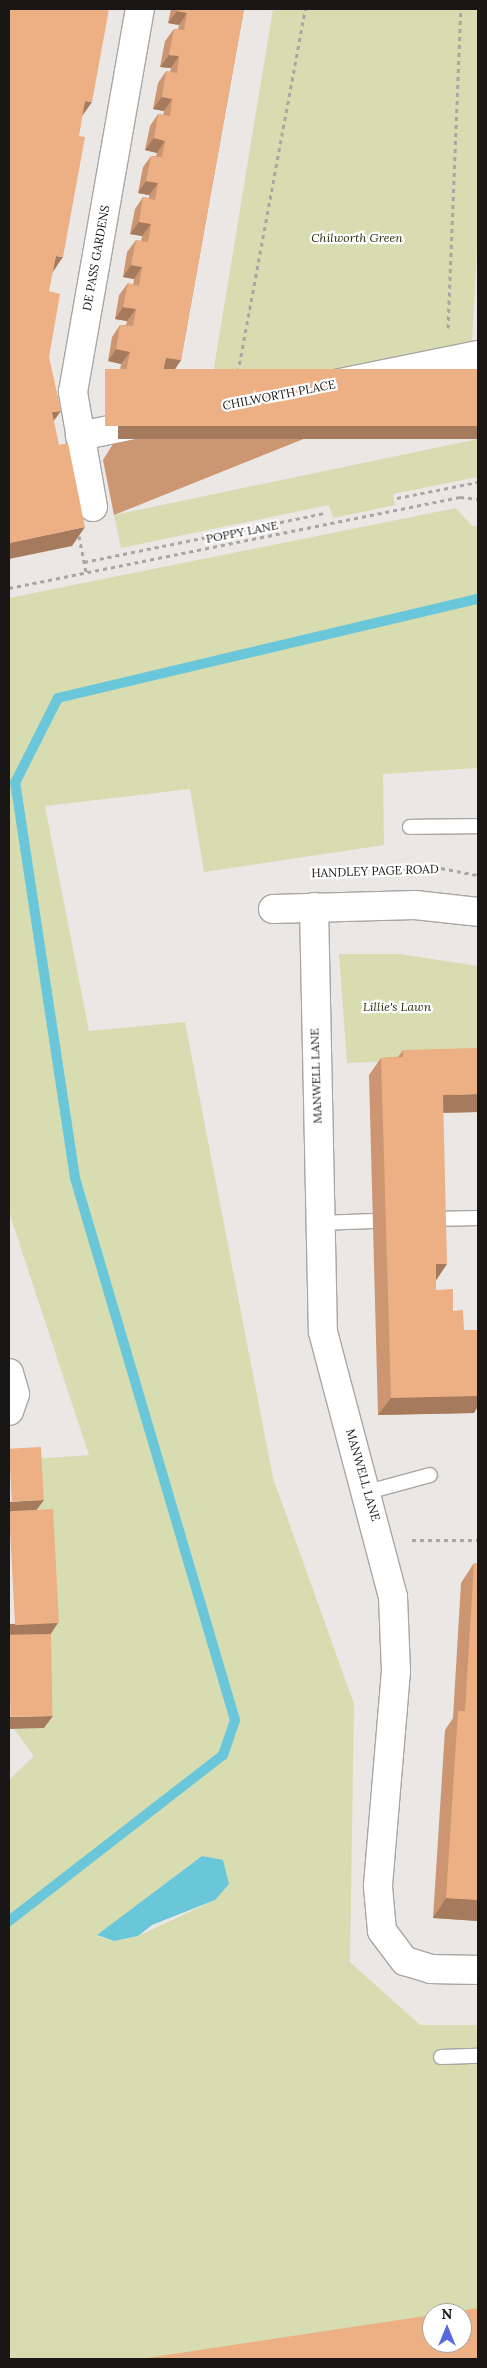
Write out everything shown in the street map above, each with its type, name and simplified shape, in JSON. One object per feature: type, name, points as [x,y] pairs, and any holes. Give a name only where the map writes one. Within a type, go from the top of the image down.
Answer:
[{"type":"street","name":"DE PASS GARDENS","points":[[94,507],[73,392],[140,9]]},
{"type":"street","name":"CHILWORTH PLACE","points":[[80,436],[478,355]]},
{"type":"street","points":[[273,909],[415,905],[478,912]]},
{"type":"street","name":"MANWELL LANE","points":[[314,907],[323,1332],[380,1536],[393,1597],[396,1671],[378,1887],[382,1931],[405,1961],[431,1969],[478,1970]]},
{"type":"street","points":[[9,1373],[16,1394],[9,1411]]},
{"type":"lane","points":[[410,827],[478,826]]},
{"type":"lane","points":[[433,1219],[478,1218]]},
{"type":"lane","points":[[320,1223],[373,1221]]},
{"type":"lane","points":[[368,1492],[430,1475]]},
{"type":"lane","points":[[441,2058],[478,2056]]},
{"type":"path","points":[[232,405],[305,9]]},
{"type":"path","points":[[446,361],[462,9]]},
{"type":"path","points":[[397,498],[478,482]]},
{"type":"path","name":"POPPY LANE","points":[[9,588],[460,497],[478,500]]},
{"type":"path","points":[[86,572],[84,562],[324,513]]},
{"type":"path","name":"HANDLEY PAGE ROAD","points":[[305,874],[441,868],[478,875]]},
{"type":"path","points":[[380,1536],[393,1531],[398,1544],[423,1537],[478,1540]]},
{"type":"green space","name":"Chilworth Green","points":[[273,9],[478,9],[478,232],[472,341],[209,398]]},
{"type":"green space","points":[[478,439],[478,477],[393,494],[395,505],[333,518],[329,505],[121,548],[114,515]]},
{"type":"green space","points":[[456,508],[472,526],[478,526],[478,768],[383,774],[384,845],[204,872],[190,789],[45,806],[89,1031],[185,1022],[273,1478],[354,1704],[350,1962],[420,2025],[478,2025],[478,2313],[472,2313],[472,2303],[422,2303],[422,2323],[184,2359],[9,2359],[9,1780],[34,1756],[14,1729],[44,1728],[12,1523],[33,1459],[89,1455],[9,1212],[9,598]],"holes":[[[202,1856],[215,1900],[138,1936],[114,1941],[97,1936]]]},
{"type":"green space","name":"Lillie's Lawn","points":[[339,954],[400,954],[478,966],[478,1058],[347,1063]]},
{"type":"water","points":[[202,1856],[223,1860],[229,1884],[215,1900],[152,1925],[138,1936],[114,1941],[97,1935]]},
{"type":"building","points":[[9,9],[109,9],[92,102],[85,101],[79,136],[85,137],[63,257],[56,256],[49,291],[60,294],[49,357],[61,411],[52,412],[59,445],[68,443],[85,527],[9,543]]},
{"type":"building","points":[[177,9],[244,9],[181,360],[166,358],[162,377],[126,371],[130,352],[116,349],[120,325],[133,326],[136,309],[123,307],[128,283],[139,286],[142,267],[131,265],[136,240],[148,242],[151,224],[139,222],[143,197],[155,200],[158,183],[146,181],[151,156],[162,157],[165,141],[154,138],[158,114],[170,116],[172,99],[162,97],[166,71],[177,73],[179,56],[169,55],[174,29],[184,30],[187,13],[177,11]]},
{"type":"building","points":[[105,369],[478,369],[478,426],[105,426]]},
{"type":"building","points":[[478,1048],[478,1094],[443,1095],[447,1264],[436,1264],[436,1290],[453,1289],[453,1311],[463,1310],[464,1330],[478,1330],[478,1396],[391,1398],[381,1058],[403,1057],[403,1050]]},
{"type":"building","points":[[41,1447],[44,1500],[12,1502],[9,1449]]},
{"type":"building","points":[[53,1509],[59,1623],[15,1625],[9,1511]]},
{"type":"building","points":[[474,1563],[478,1564],[478,1900],[446,1898],[458,1711],[465,1711]]},
{"type":"building","points":[[51,1634],[52,1716],[10,1717],[9,1635]]},
{"type":"building","points":[[478,2308],[478,2359],[140,2359],[422,2317],[422,2353],[472,2353],[472,2309]]},
{"type":"waterway","points":[[9,1921],[223,1755],[235,1720],[75,1178],[15,783],[58,698],[478,599]]}]
